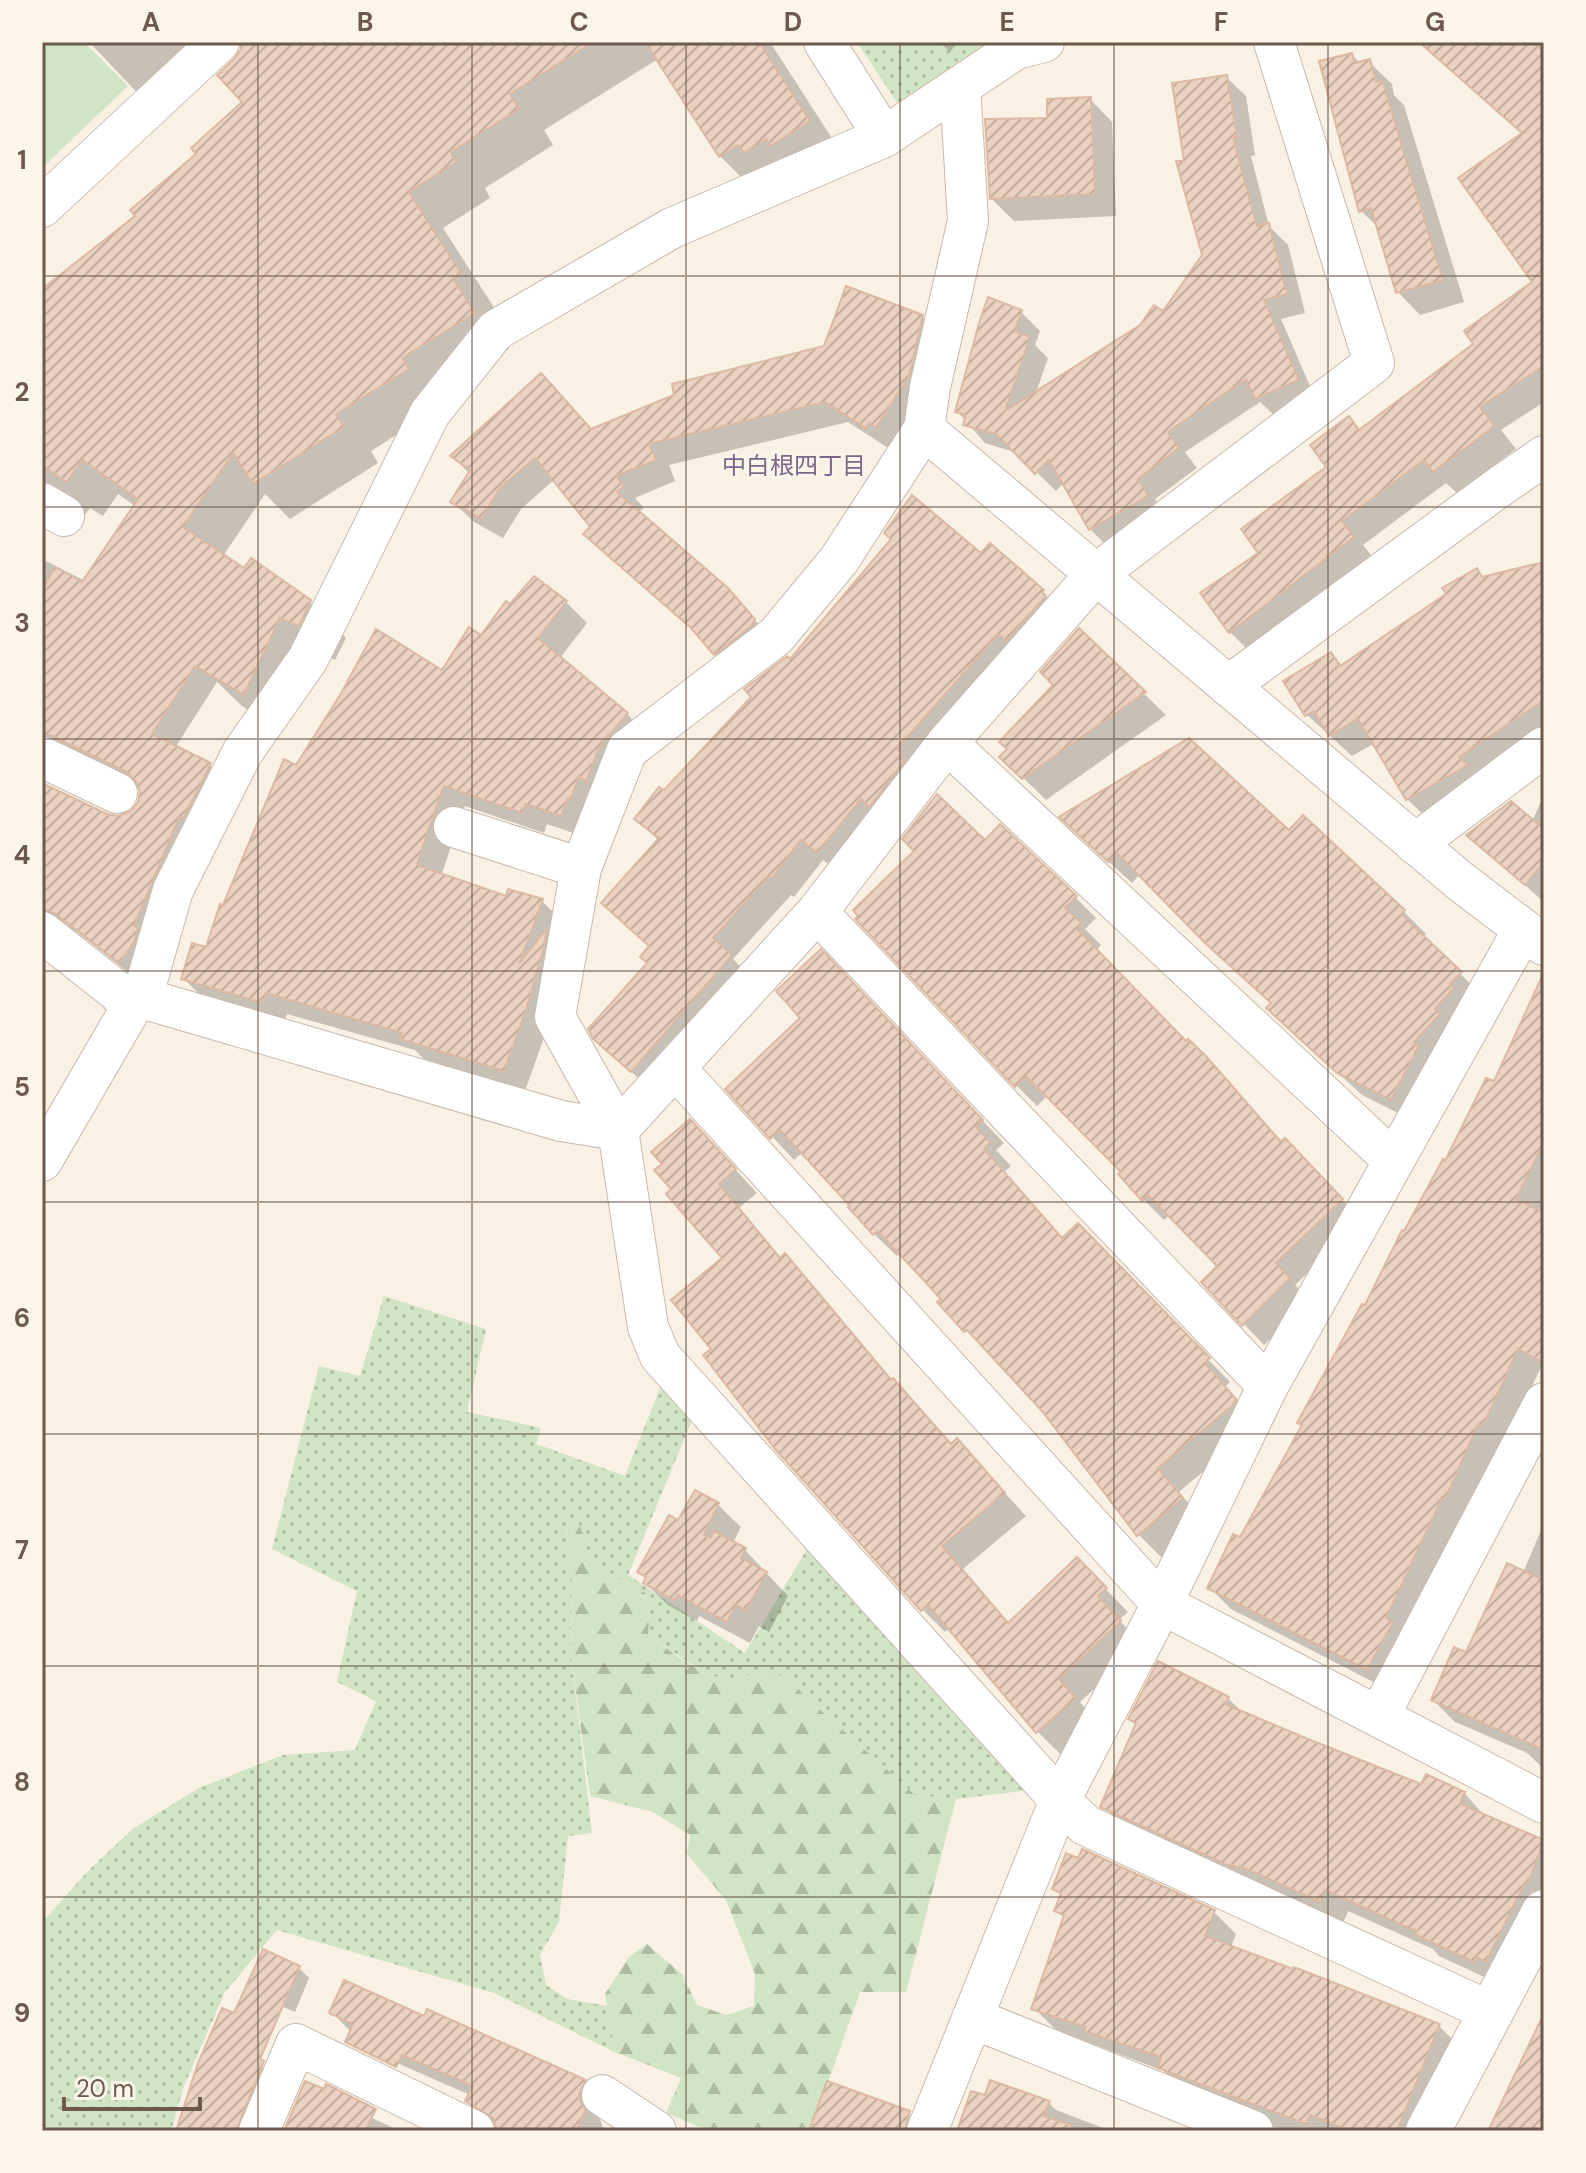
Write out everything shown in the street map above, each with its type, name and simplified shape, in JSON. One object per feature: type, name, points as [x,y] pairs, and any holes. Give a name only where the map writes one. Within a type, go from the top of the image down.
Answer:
[{"type":"street","points":[[42,207],[219,42]]},
{"type":"street","points":[[824,42],[884,137]]},
{"type":"street","points":[[42,1161],[136,1003],[173,890],[242,753],[308,659],[430,413],[496,330],[672,228],[884,137],[1016,49],[1044,42]]},
{"type":"street","points":[[618,1130],[817,912],[947,743],[1095,575],[1374,363],[1274,42]]},
{"type":"street","points":[[960,86],[968,221],[930,387],[924,429],[839,560],[776,636],[627,750],[581,868],[555,1017],[618,1130],[648,1327],[660,1356],[1060,1800],[1085,1825],[1491,2012]]},
{"type":"street","points":[[924,429],[1415,844],[1533,937],[1393,1160],[1268,1386],[1162,1604],[1060,1800],[927,2131]]},
{"type":"street","points":[[1228,686],[1544,456]]},
{"type":"street","points":[[1495,490],[1544,495]]},
{"type":"street","points":[[947,743],[1393,1160]]},
{"type":"street","points":[[1415,844],[1544,747]]},
{"type":"street","points":[[42,757],[117,793]]},
{"type":"street","points":[[454,827],[581,868]]},
{"type":"street","points":[[817,912],[1268,1386]]},
{"type":"street","points":[[42,932],[136,1003],[561,1121],[618,1130]]},
{"type":"street","points":[[675,1068],[1162,1604],[1544,1803]]},
{"type":"street","points":[[1379,1716],[1544,1403]]},
{"type":"street","points":[[1428,2131],[1544,1912]]},
{"type":"street","points":[[972,2018],[1253,2131]]},
{"type":"street","points":[[259,2131],[296,2044],[474,2131]]},
{"type":"street","points":[[602,2095],[656,2131]]},
{"type":"green space","points":[[42,42],[84,42],[128,86],[42,168]]},
{"type":"green space","points":[[857,42],[1005,42],[902,110]]},
{"type":"green space","points":[[384,1296],[486,1329],[467,1412],[541,1428],[536,1444],[625,1476],[664,1378],[695,1413],[628,1575],[745,1653],[810,1544],[1030,1790],[956,1799],[915,1795],[787,1677],[743,1680],[710,1677],[648,1635],[651,1596],[592,1564],[577,1518],[567,1526],[572,1581],[571,1655],[592,1833],[568,1836],[559,1922],[540,1955],[546,1985],[567,1999],[608,2006],[615,2052],[494,1993],[277,1930],[225,1992],[184,2086],[171,2131],[42,2131],[42,1917],[46,1918],[89,1870],[134,1828],[199,1788],[283,1755],[355,1750],[376,1701],[337,1682],[357,1591],[272,1549],[319,1366],[360,1376]]},
{"type":"green space","points":[[577,1517],[592,1564],[651,1596],[648,1635],[687,1663],[715,1676],[743,1677],[758,1670],[787,1677],[915,1795],[956,1799],[906,1992],[860,1992],[811,2131],[710,2131],[666,2113],[681,2078],[615,2052],[605,1994],[629,1957],[647,1944],[682,1974],[697,2005],[726,2015],[754,2006],[755,1974],[726,1900],[687,1854],[690,1835],[653,1812],[590,1796],[571,1655],[572,1581],[567,1526]]},
{"type":"building","points":[[241,42],[593,42],[510,94],[519,109],[451,152],[456,162],[409,192],[461,273],[453,278],[475,313],[402,358],[409,369],[336,414],[344,427],[253,484],[233,453],[183,527],[244,568],[251,558],[311,600],[299,626],[280,618],[244,695],[195,666],[152,734],[211,763],[183,819],[179,817],[134,926],[138,928],[134,942],[119,963],[56,914],[42,908],[42,783],[107,814],[118,816],[131,811],[138,802],[140,792],[136,781],[127,772],[42,734],[42,590],[55,567],[82,582],[138,499],[82,460],[67,482],[42,466],[42,289],[135,216],[130,210],[196,154],[191,148],[242,102],[217,75],[235,58],[241,49]]},
{"type":"building","points":[[645,42],[759,42],[810,121],[770,146],[766,139],[744,153],[738,145],[719,157]]},
{"type":"building","points":[[1419,42],[1533,42],[1544,52],[1544,366],[1480,407],[1495,426],[1433,472],[1424,460],[1342,521],[1354,537],[1229,633],[1200,593],[1258,553],[1241,529],[1326,467],[1310,445],[1349,416],[1359,430],[1473,344],[1464,331],[1532,282],[1458,178],[1522,133]]},
{"type":"building","points":[[1352,53],[1355,63],[1370,59],[1376,82],[1382,80],[1443,280],[1396,293],[1371,208],[1359,212],[1319,61]]},
{"type":"building","points":[[1227,75],[1237,137],[1233,137],[1257,226],[1269,223],[1287,294],[1264,300],[1299,380],[1255,399],[1246,379],[1168,432],[1179,448],[1138,479],[1148,496],[1089,530],[1049,460],[1035,474],[996,434],[963,425],[966,415],[955,412],[979,323],[988,297],[1022,310],[1015,331],[1030,337],[1005,411],[1140,325],[1154,305],[1163,311],[1202,255],[1176,161],[1184,161],[1172,83]]},
{"type":"building","points":[[1091,97],[1095,194],[990,199],[985,119],[1047,118],[1047,99]]},
{"type":"building","points":[[846,286],[923,315],[909,376],[876,428],[869,423],[866,428],[825,402],[649,444],[656,460],[616,476],[624,486],[617,492],[728,588],[755,619],[751,626],[714,655],[691,628],[583,534],[590,527],[535,458],[500,488],[482,519],[450,502],[470,470],[450,456],[541,373],[591,429],[674,395],[672,384],[824,346]]},
{"type":"building","points":[[912,495],[981,553],[990,543],[1044,590],[1042,592],[1046,596],[1006,641],[998,634],[897,749],[903,754],[899,757],[904,761],[869,807],[861,799],[817,853],[801,840],[772,878],[769,876],[713,938],[732,955],[631,1072],[593,1039],[588,1029],[647,963],[640,957],[649,946],[601,903],[659,838],[634,819],[659,787],[664,790],[751,697],[744,689],[787,656],[790,659],[891,539],[884,533]]},
{"type":"building","points":[[1544,562],[1544,700],[1459,757],[1468,765],[1406,800],[1358,719],[1329,736],[1314,711],[1305,716],[1283,681],[1331,652],[1340,666],[1446,594],[1442,588],[1477,568],[1482,577]]},
{"type":"building","points":[[534,576],[567,601],[538,638],[628,713],[599,747],[586,782],[579,776],[561,816],[526,804],[522,813],[444,786],[432,819],[417,865],[506,896],[508,889],[543,899],[519,964],[547,928],[544,946],[504,1071],[400,1039],[402,1033],[266,993],[263,1003],[181,979],[192,943],[206,947],[220,904],[223,905],[284,759],[296,765],[340,695],[376,629],[442,670],[469,627],[481,635],[506,601],[510,604]]},
{"type":"building","points":[[1079,628],[1146,692],[1022,779],[999,757],[1007,749],[999,742],[1053,685],[1040,672]]},
{"type":"building","points":[[1189,738],[1289,830],[1303,815],[1405,910],[1402,914],[1406,919],[1462,972],[1450,984],[1454,988],[1435,1009],[1440,1014],[1414,1042],[1419,1045],[1391,1100],[1337,1073],[1266,1008],[1271,1003],[1205,943],[1117,853],[1108,862],[1059,817]]},
{"type":"building","points":[[937,794],[985,840],[1000,824],[1077,896],[1065,908],[1082,923],[1077,929],[1186,1041],[1188,1039],[1206,1056],[1281,1142],[1285,1138],[1343,1199],[1276,1263],[1290,1278],[1242,1326],[1201,1282],[1217,1266],[1148,1195],[1142,1201],[1118,1174],[1121,1172],[1026,1076],[1015,1087],[855,919],[858,916],[853,910],[914,851],[902,839]]},
{"type":"building","points":[[1511,801],[1544,829],[1544,862],[1525,885],[1466,835]]},
{"type":"building","points":[[821,949],[983,1120],[976,1127],[990,1142],[984,1149],[1062,1238],[1078,1223],[1210,1358],[1205,1363],[1236,1399],[1233,1405],[1158,1468],[1183,1498],[1137,1536],[1042,1411],[967,1330],[964,1332],[937,1302],[941,1299],[878,1231],[873,1235],[780,1130],[770,1139],[725,1089],[800,1018],[776,991]]},
{"type":"building","points":[[1544,972],[1544,1142],[1516,1199],[1544,1213],[1544,1363],[1518,1349],[1483,1426],[1478,1424],[1445,1500],[1442,1498],[1386,1618],[1393,1622],[1367,1670],[1207,1588],[1233,1534],[1240,1537],[1302,1425],[1297,1423],[1362,1304],[1365,1305],[1402,1230],[1443,1159],[1445,1161],[1486,1078],[1494,1081]]},
{"type":"building","points":[[690,1119],[736,1169],[719,1184],[780,1258],[785,1253],[891,1380],[893,1378],[951,1444],[957,1438],[1005,1493],[942,1546],[1008,1623],[1077,1557],[1107,1588],[1098,1596],[1121,1621],[1059,1679],[1076,1698],[1036,1733],[928,1605],[921,1611],[775,1449],[703,1355],[711,1349],[671,1300],[722,1258],[666,1194],[671,1189],[654,1170],[662,1164],[651,1152]]},
{"type":"building","points":[[695,1490],[719,1503],[704,1535],[710,1538],[714,1531],[746,1548],[741,1558],[767,1572],[746,1611],[736,1605],[727,1622],[677,1595],[674,1600],[643,1583],[646,1577],[637,1572],[669,1515],[678,1520]]},
{"type":"building","points":[[1507,1563],[1544,1580],[1544,1750],[1431,1700],[1454,1647],[1466,1652]]},
{"type":"building","points":[[1158,1661],[1229,1697],[1225,1704],[1421,1784],[1426,1774],[1465,1792],[1460,1804],[1544,1840],[1528,1883],[1525,1882],[1486,1962],[1476,1957],[1474,1962],[1414,1934],[1416,1931],[1325,1890],[1320,1902],[1240,1866],[1232,1867],[1100,1807],[1136,1723],[1128,1719]]},
{"type":"building","points":[[1082,1849],[1215,1910],[1205,1936],[1440,2024],[1397,2131],[1351,2131],[1310,2115],[1306,2124],[1158,2068],[1161,2057],[1031,2009],[1064,1915],[1054,1911],[1061,1893],[1052,1889],[1066,1853],[1078,1858]]},
{"type":"building","points":[[263,1949],[300,1966],[260,2059],[264,2061],[236,2131],[176,2131],[198,2063],[222,2008],[234,2013]]},
{"type":"building","points":[[344,1980],[424,2016],[427,2009],[586,2080],[579,2094],[586,2110],[576,2131],[497,2131],[493,2118],[465,2101],[473,2086],[402,2055],[396,2067],[345,2042],[353,2024],[329,2013]]},
{"type":"building","points":[[1544,2013],[1544,2131],[1488,2131]]},
{"type":"building","points":[[990,2080],[1050,2101],[1044,2116],[1071,2125],[1070,2131],[957,2131],[971,2091],[985,2095]]},
{"type":"building","points":[[305,2081],[324,2089],[326,2084],[376,2109],[365,2131],[284,2131]]},
{"type":"building","points":[[827,2081],[910,2111],[905,2131],[809,2131]]},
{"type":"district","name":"中白根四丁目","points":[[794,465]]}]
